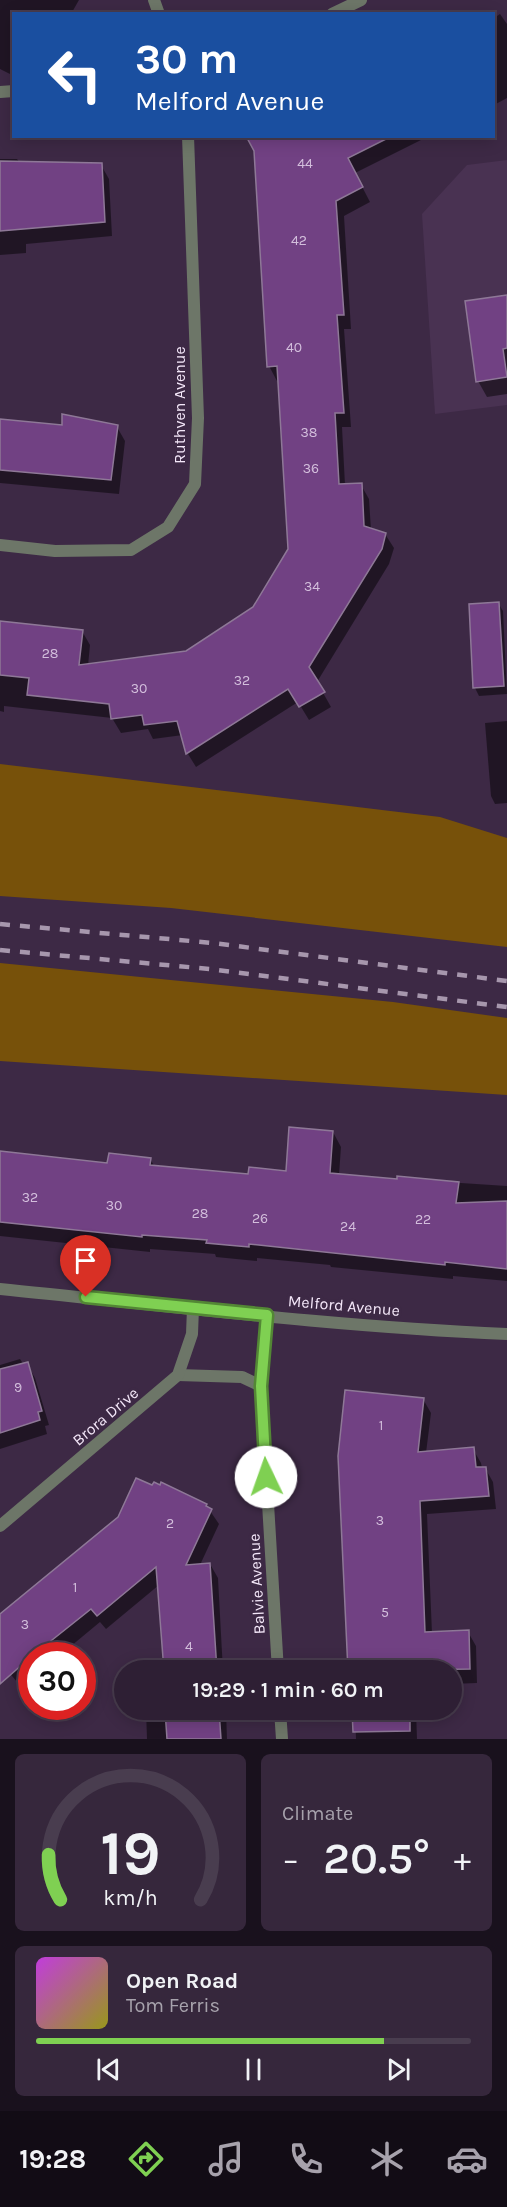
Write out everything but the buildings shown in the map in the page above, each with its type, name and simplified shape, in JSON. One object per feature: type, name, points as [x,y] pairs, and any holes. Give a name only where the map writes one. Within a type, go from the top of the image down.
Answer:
[{"type":"street","points":[[336,12],[361,0]]},
{"type":"street","name":"Ruthven Avenue","points":[[0,545],[55,551],[130,550],[168,527],[195,484],[198,418],[188,138]]},
{"type":"street","name":"Melford Avenue","points":[[0,1288],[267,1315],[458,1332],[507,1334]]},
{"type":"street","points":[[193,1308],[192,1334],[178,1375],[242,1377],[261,1386]]},
{"type":"street","name":"Balvie Avenue","points":[[267,1315],[261,1386],[277,1660]]},
{"type":"street","name":"Brora Drive","points":[[0,1526],[178,1375]]},
{"type":"street","points":[[281,1720],[282,1739]]},
{"type":"shaded area","points":[[507,160],[507,405],[435,414],[422,214],[467,165]]},
{"type":"shaded area","points":[[0,764],[440,817],[507,838],[507,947],[171,908],[0,896]]},
{"type":"shaded area","points":[[0,963],[393,1002],[507,1018],[507,1095],[0,1061]]},
{"type":"railway","points":[[0,924],[213,943],[507,981]]},
{"type":"railway","points":[[0,950],[210,969],[507,1007]]},
{"type":"route","points":[[86,1297],[267,1315],[261,1386],[266,1477]]}]
